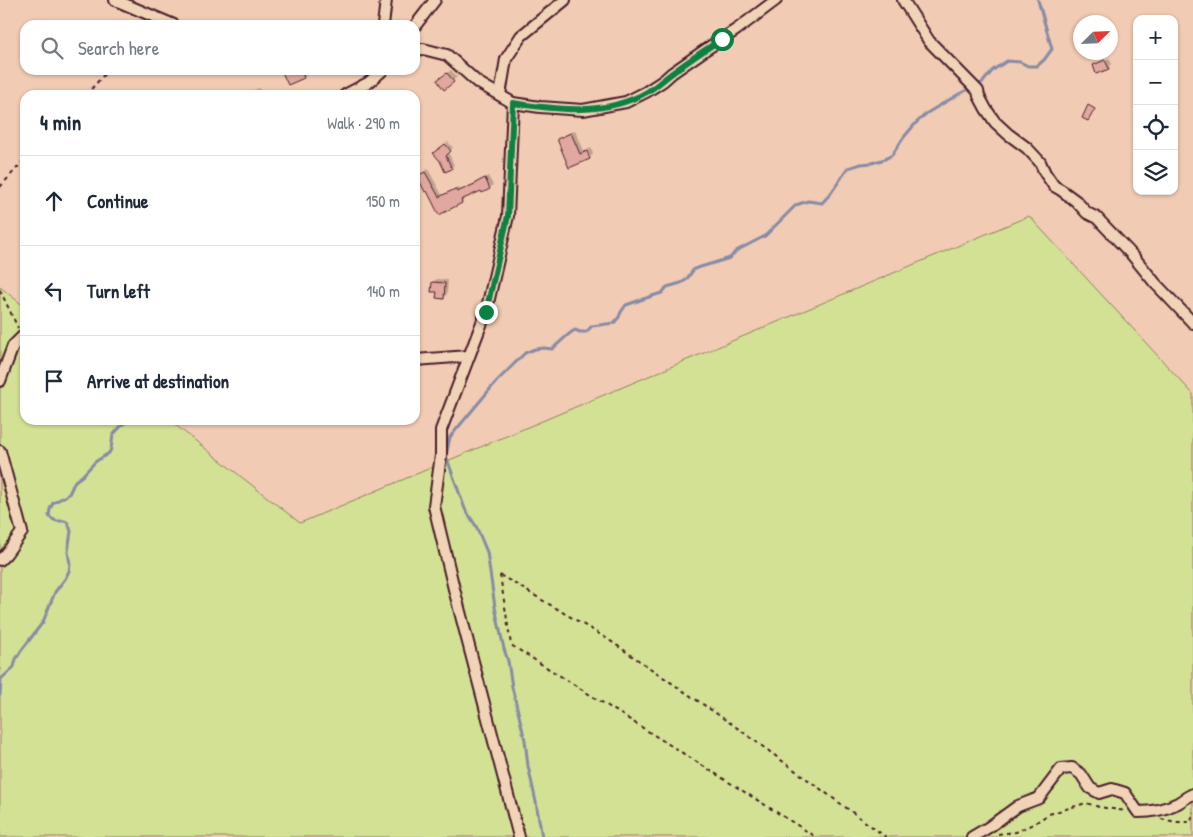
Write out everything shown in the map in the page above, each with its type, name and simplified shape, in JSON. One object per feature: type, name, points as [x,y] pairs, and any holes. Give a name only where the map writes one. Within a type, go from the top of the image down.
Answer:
[{"type":"street","points":[[115,0],[162,20]]},
{"type":"street","points":[[384,20],[386,0]]},
{"type":"street","points":[[420,20],[435,0]]},
{"type":"street","points":[[500,95],[506,59],[521,36],[565,0]]},
{"type":"street","points":[[420,49],[447,55],[477,82],[513,103],[583,110],[626,102],[646,92],[776,0]]},
{"type":"street","points":[[903,0],[929,41],[978,92],[986,109],[996,122],[1027,148],[1040,162],[1045,174],[1054,186],[1076,201],[1087,213],[1097,218],[1193,323]]},
{"type":"street","points":[[368,83],[370,75]]},
{"type":"street","points":[[355,90],[368,83],[377,75]]},
{"type":"street","points":[[513,103],[508,216],[486,312],[441,430],[441,455],[434,506],[519,837]]},
{"type":"street","points":[[0,381],[13,346],[20,339]]},
{"type":"street","points":[[420,360],[469,356]]},
{"type":"street","points":[[0,451],[22,532],[0,560]]},
{"type":"street","points":[[972,837],[1018,806],[1039,798],[1061,768],[1072,768],[1081,774],[1090,788],[1099,793],[1112,788],[1125,793],[1138,812],[1151,812],[1168,807],[1193,794]]},
{"type":"path","points":[[90,90],[104,75]]},
{"type":"path","points":[[0,187],[20,165]]},
{"type":"path","points":[[0,290],[20,328]]},
{"type":"path","points":[[816,837],[510,645],[500,575],[606,638],[736,728],[886,837]]},
{"type":"path","points":[[992,834],[1016,832],[1049,814],[1086,803],[1099,807],[1138,812]]},
{"type":"path","points":[[1157,819],[1191,822],[1193,812]]},
{"type":"green space","points":[[1029,216],[1193,394],[1193,837],[0,837],[0,287],[20,303],[20,425],[175,425],[300,523]]},
{"type":"building","points":[[1105,60],[1109,69],[1096,74],[1093,65]]},
{"type":"building","points":[[447,73],[454,82],[444,90],[437,80]]},
{"type":"building","points":[[283,75],[303,75],[304,78],[288,85]]},
{"type":"building","points":[[1088,105],[1095,109],[1088,121],[1082,118]]},
{"type":"building","points":[[571,133],[580,154],[587,151],[590,159],[569,168],[557,139]]},
{"type":"building","points":[[445,144],[451,151],[446,156],[452,169],[445,172],[440,161],[433,153]]},
{"type":"building","points":[[425,172],[439,197],[455,189],[457,192],[485,178],[490,189],[461,200],[462,203],[439,215],[427,191],[425,192],[420,182],[420,174]]},
{"type":"building","points":[[432,282],[445,283],[444,299],[436,298],[437,292],[431,292]]},
{"type":"waterway","points":[[542,837],[528,766],[525,740],[495,607],[487,552],[476,526],[465,509],[446,456],[450,437],[496,382],[525,353],[535,349],[552,349],[575,330],[586,332],[592,326],[614,323],[626,305],[662,293],[667,287],[686,280],[694,269],[730,258],[736,251],[765,236],[796,205],[808,201],[822,203],[848,168],[872,163],[892,155],[904,137],[927,113],[983,82],[993,70],[1007,61],[1037,66],[1052,49],[1038,0]]},
{"type":"waterway","points":[[0,695],[1,679],[14,667],[21,651],[43,622],[55,592],[69,571],[68,552],[71,531],[68,523],[57,521],[49,516],[50,509],[53,503],[69,494],[75,481],[95,462],[109,453],[113,435],[122,425]]},
{"type":"route","points":[[486,312],[508,216],[513,103],[583,110],[626,102],[655,87],[722,39]]}]
